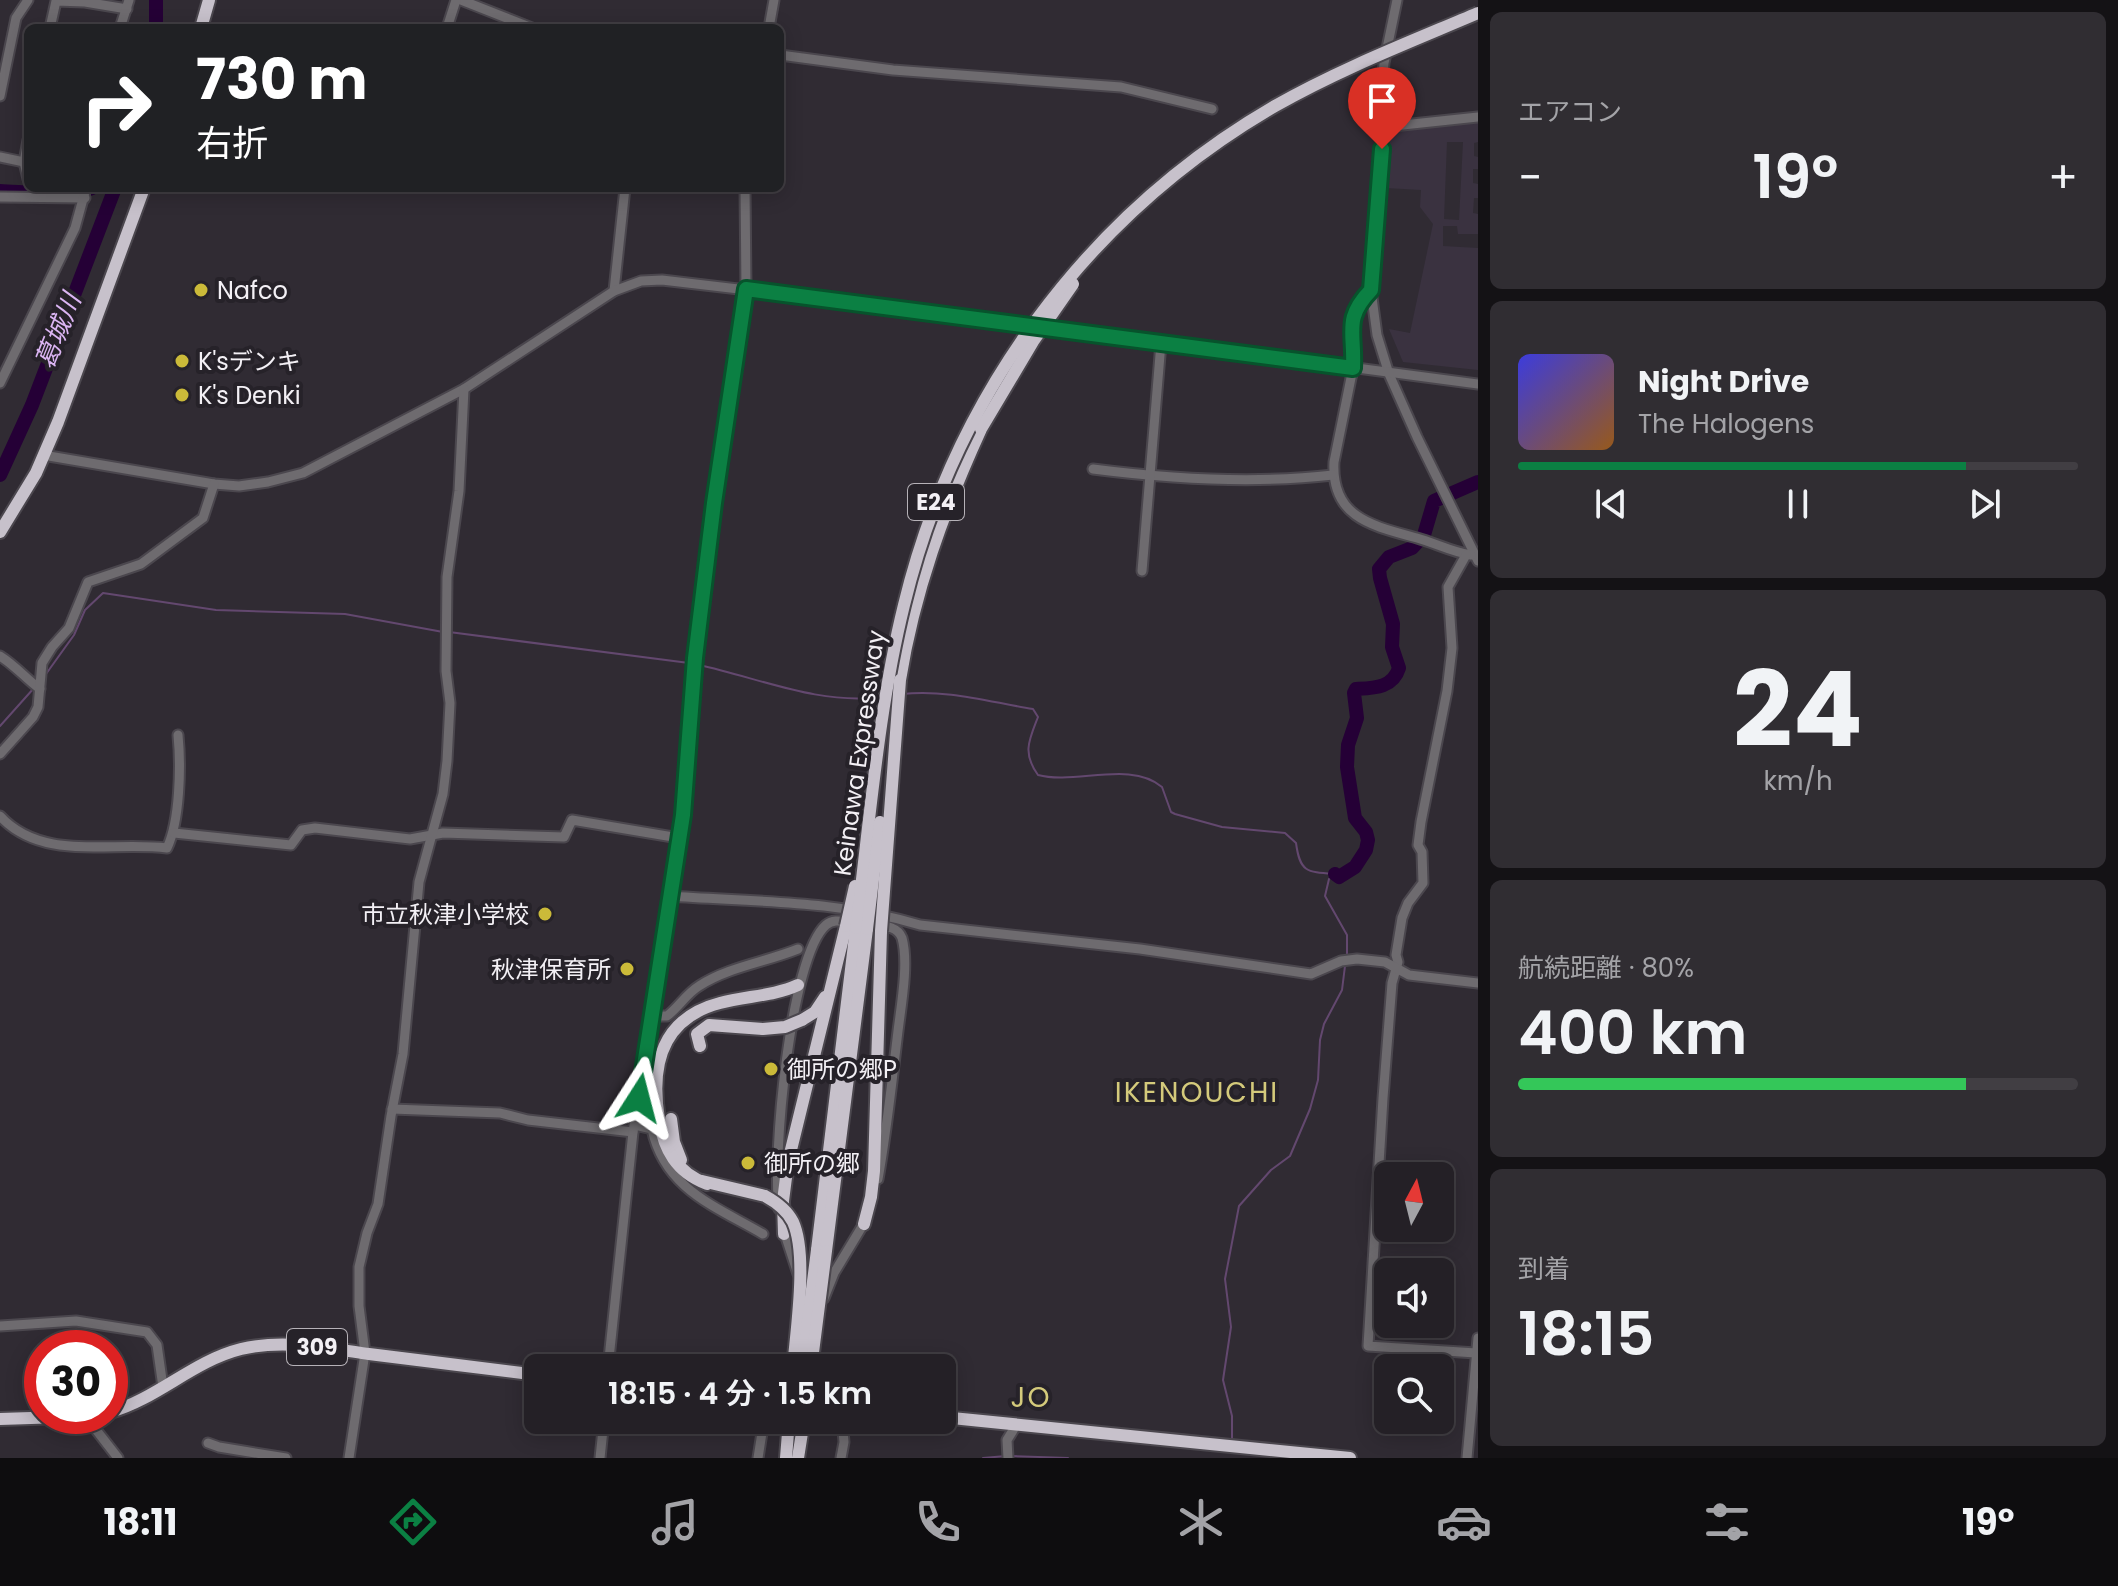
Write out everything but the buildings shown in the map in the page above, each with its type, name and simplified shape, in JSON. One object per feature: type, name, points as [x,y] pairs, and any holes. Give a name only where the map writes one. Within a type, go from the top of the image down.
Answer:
[{"type":"highway","points":[[202,24],[209,0]]},
{"type":"highway","name":"Keinawa Expressway","points":[[814,1354],[861,858],[867,849],[895,645],[916,560],[945,480],[981,405],[1024,335],[1077,267],[1133,210],[1206,151],[1275,106],[1357,65],[1478,13]]},
{"type":"highway","points":[[0,532],[25,494],[58,422],[143,192]]},
{"type":"highway","name":"Keinawa Expressway","points":[[856,928],[905,646],[941,522],[981,429],[1057,306],[1133,210]]},
{"type":"highway","points":[[864,1224],[874,1171],[881,931],[900,680]]},
{"type":"highway","points":[[723,1002],[700,1020],[695,1037],[700,1046],[697,1034],[709,1025],[778,1029],[802,1020],[815,1012],[832,983],[856,928]]},
{"type":"highway","points":[[784,1234],[783,1201],[788,1162],[832,983]]},
{"type":"highway","points":[[797,1354],[798,1242],[789,1215],[765,1196],[707,1184],[681,1170],[666,1147],[658,1112],[656,1076],[663,1049],[679,1024],[695,1012],[723,1002],[783,991],[798,985]]},
{"type":"highway","points":[[671,1119],[680,1159],[691,1173],[707,1184]]},
{"type":"highway","name":"Keinawa Expressway","points":[[800,1354],[822,1251]]},
{"type":"highway","name":"309","points":[[128,1405],[197,1366],[244,1348],[292,1345],[524,1373]]},
{"type":"highway","points":[[0,1419],[24,1418]]},
{"type":"highway","points":[[956,1418],[1350,1458]]},
{"type":"highway","points":[[788,1458],[789,1434]]},
{"type":"highway","points":[[788,1458],[793,1434]]},
{"type":"highway","points":[[798,1458],[802,1434]]},
{"type":"street","points":[[0,96],[16,18],[28,0]]},
{"type":"street","points":[[449,24],[458,0],[521,24]]},
{"type":"street","points":[[770,24],[774,0]]},
{"type":"street","points":[[1397,0],[1384,63],[1381,100],[1384,127],[1371,290],[1377,335],[1389,374],[1473,557]]},
{"type":"street","points":[[50,24],[52,1],[128,4],[121,24]]},
{"type":"street","points":[[784,56],[893,70],[1121,87],[1212,109]]},
{"type":"street","points":[[1384,127],[1478,117]]},
{"type":"street","points":[[0,157],[24,162]]},
{"type":"street","points":[[614,291],[625,192]]},
{"type":"street","points":[[610,1354],[634,1128],[679,838],[695,658],[714,503],[746,289],[745,192]]},
{"type":"street","points":[[0,197],[85,193],[75,228],[0,383]]},
{"type":"street","points":[[43,455],[239,486],[303,473],[464,389],[614,291],[641,281],[662,280],[746,289],[1478,384]]},
{"type":"street","points":[[1371,290],[1359,302],[1352,316],[1353,368],[1340,424],[1333,475],[1338,495],[1356,517],[1379,529],[1473,557]]},
{"type":"street","points":[[1142,571],[1161,343]]},
{"type":"street","points":[[349,1458],[365,1353],[359,1306],[359,1267],[378,1204],[403,1054],[419,882],[443,794],[449,741],[447,577],[459,491],[464,389]]},
{"type":"street","points":[[1093,469],[1149,476],[1272,478],[1333,475]]},
{"type":"street","points":[[0,754],[33,717],[38,707],[42,663],[69,628],[88,582],[141,564],[203,518],[214,484]]},
{"type":"street","points":[[1473,557],[1448,587],[1452,648],[1418,845],[1422,852],[1423,883],[1408,903],[1402,918],[1383,1098],[1368,1346],[1476,1353]]},
{"type":"street","points":[[0,656],[38,687]]},
{"type":"street","points":[[0,816],[9,825],[42,842],[78,847],[167,848],[174,833],[180,752],[178,735]]},
{"type":"street","points":[[174,833],[291,845],[302,830],[315,828],[410,839],[443,833],[564,837],[572,820],[679,838]]},
{"type":"street","points":[[669,896],[795,902],[887,915],[920,925],[1140,949],[1311,974],[1341,961],[1385,962],[1409,975],[1478,983]]},
{"type":"street","points":[[799,1354],[804,1303],[797,1270],[784,1234],[777,1164],[798,985],[814,943],[831,921],[888,926],[898,932],[902,939],[902,991],[884,1148],[874,1197],[864,1224],[825,1294],[815,1354]]},
{"type":"street","points":[[652,1016],[667,1016],[696,987],[718,975],[798,949]]},
{"type":"street","points":[[392,1109],[500,1113],[528,1120],[652,1129],[662,1160],[682,1185],[763,1234]]},
{"type":"street","points":[[797,1270],[806,1278],[816,1280],[834,1273]]},
{"type":"street","points":[[0,1326],[76,1321],[147,1332],[157,1345],[163,1387]]},
{"type":"street","points":[[1467,1458],[1478,1338]]},
{"type":"street","points":[[1008,1458],[1007,1440],[1017,1424]]},
{"type":"street","points":[[99,1434],[118,1458]]},
{"type":"street","points":[[600,1458],[603,1434]]},
{"type":"street","points":[[758,1458],[762,1434]]},
{"type":"street","points":[[841,1458],[843,1434]]},
{"type":"street","points":[[208,1443],[286,1458]]},
{"type":"shaded area","points":[[1478,122],[1474,156],[1478,157],[1478,169],[1473,169],[1473,183],[1478,184],[1478,198],[1474,198],[1473,213],[1478,214],[1478,234],[1458,234],[1457,226],[1443,226],[1443,246],[1478,248],[1478,370],[1403,362],[1389,329],[1410,333],[1433,224],[1420,207],[1421,190],[1386,188],[1391,127]],"holes":[[[1447,142],[1463,142],[1459,220],[1444,219]]]},
{"type":"waterway","name":"葛城川","points":[[156,0],[156,24]]},
{"type":"waterway","points":[[0,191],[75,192]]},
{"type":"waterway","name":"葛城川","points":[[0,475],[32,405],[113,192]]},
{"type":"waterway","points":[[1335,874],[1339,877],[1355,867],[1366,850],[1368,840],[1355,818],[1347,767],[1348,745],[1357,718],[1354,693],[1356,689],[1388,683],[1399,668],[1392,647],[1393,624],[1379,569],[1389,557],[1412,548],[1424,535],[1434,501],[1478,482]]},
{"type":"waterway","points":[[46,674],[74,635],[85,610],[103,593],[216,610],[345,614],[443,632]]},
{"type":"waterway","points":[[449,632],[689,663]]},
{"type":"waterway","points":[[699,665],[812,694],[880,697]]},
{"type":"waterway","points":[[0,726],[34,688]]},
{"type":"waterway","points":[[902,694],[952,695],[1033,709],[1038,717],[1029,753],[1038,775],[1119,774],[1149,779],[1162,787],[1171,812],[1222,827],[1285,833],[1296,843],[1306,869],[1335,874]]},
{"type":"waterway","points":[[1334,875],[1329,879],[1325,896],[1347,935],[1347,955]]},
{"type":"waterway","points":[[1232,1439],[1232,1416],[1223,1380],[1231,1327],[1225,1279],[1239,1206],[1271,1170],[1290,1156],[1310,1109],[1318,1080],[1320,1040],[1324,1024],[1342,990],[1345,966]]},
{"type":"waterway","points":[[983,1458],[1006,1456]]},
{"type":"waterway","points":[[1012,1456],[1068,1458]]},
{"type":"place","name":"Nafco","points":[[201,290]]},
{"type":"place","name":"K'sデンキ","points":[[182,361]]},
{"type":"place","name":"K's Denki","points":[[182,395]]},
{"type":"place","name":"市立秋津小学校","points":[[545,914]]},
{"type":"place","name":"秋津保育所","points":[[627,969]]},
{"type":"place","name":"御所の郷P","points":[[771,1069]]},
{"type":"place","name":"御所の郷","points":[[748,1163]]},
{"type":"district","name":"IKENOUCHI","points":[[1197,1092]]},
{"type":"district","name":"JO","points":[[1031,1397]]},
{"type":"route","points":[[639,1098],[683,815],[695,658],[746,289],[1353,368],[1355,344],[1351,322],[1359,302],[1371,290],[1382,149]]}]
